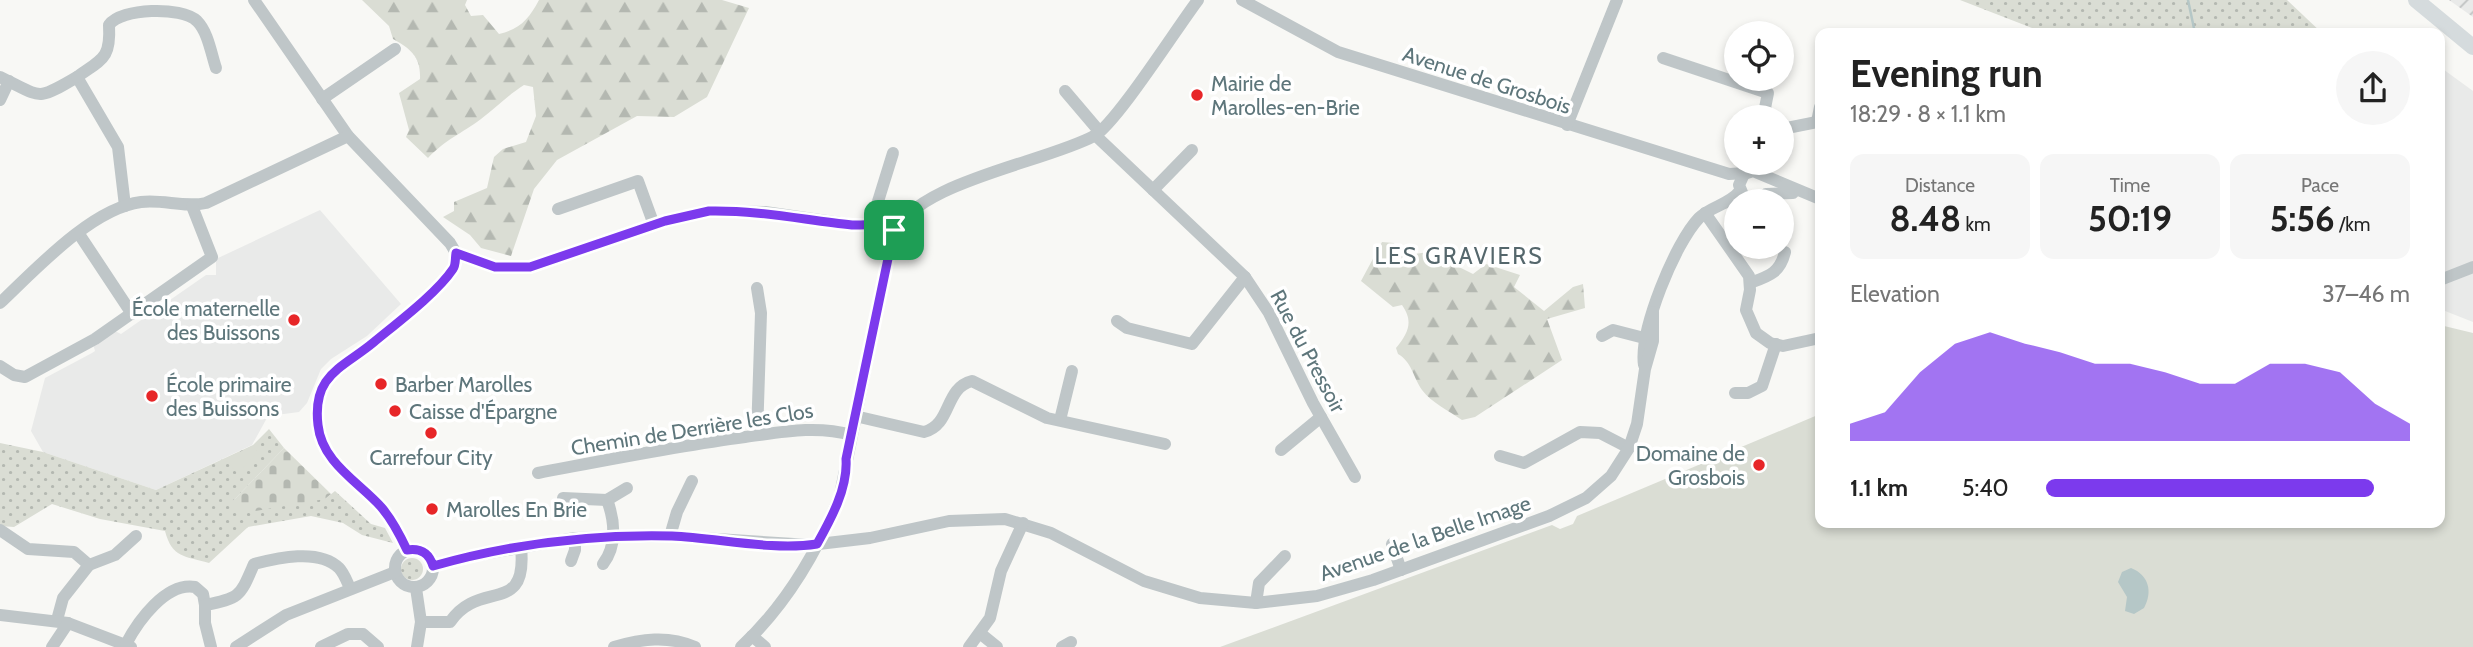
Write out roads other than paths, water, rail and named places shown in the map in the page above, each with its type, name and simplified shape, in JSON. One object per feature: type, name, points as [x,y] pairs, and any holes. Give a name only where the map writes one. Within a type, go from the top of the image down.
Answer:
[{"type":"main road","points":[[2418,0],[2473,34]]},
{"type":"main road","points":[[2418,0],[2473,47]]},
{"type":"street","points":[[741,647],[781,603],[817,544],[840,495],[894,230],[898,222],[939,193],[1097,133],[1198,0]]},
{"type":"street","name":"Avenue de Grosbois","points":[[1242,0],[1338,52],[1724,172]]},
{"type":"street","points":[[1567,125],[1616,0]]},
{"type":"street","points":[[259,2],[348,136],[450,243],[456,253],[454,267],[429,293],[372,344],[344,361],[332,372],[318,402],[317,424],[329,456],[384,510],[407,550]]},
{"type":"street","points":[[0,100],[5,79],[38,95],[46,96],[77,77],[106,56],[110,48],[109,25],[122,14],[185,13],[198,22],[216,68]]},
{"type":"street","points":[[322,99],[395,49]]},
{"type":"street","points":[[1663,58],[1768,93],[1766,105]]},
{"type":"street","points":[[77,77],[118,147],[125,206]]},
{"type":"street","name":"Rue du Pressoir","points":[[1065,91],[1097,133],[1245,277],[1269,313],[1321,417],[1355,477]]},
{"type":"street","points":[[1794,127],[1815,123]]},
{"type":"street","points":[[1,302],[102,216],[141,202],[192,206],[206,203],[348,136]]},
{"type":"street","points":[[1153,190],[1192,150]]},
{"type":"street","points":[[871,224],[893,153]]},
{"type":"street","points":[[1730,175],[1741,189]]},
{"type":"street","name":"Avenue de Grosbois","points":[[1768,175],[1814,197]]},
{"type":"street","points":[[558,209],[638,181],[653,225]]},
{"type":"street","name":"Avenue de Grosbois","points":[[1794,194],[1814,197]]},
{"type":"street","name":"Avenue de la Belle Image","points":[[433,566],[575,538],[670,536],[795,546],[870,538],[960,520],[1005,519],[1051,533],[1144,581],[1200,598],[1256,603],[1317,596],[1401,570],[1549,516],[1586,498],[1611,476],[1629,449],[1637,424],[1653,312],[1688,234],[1707,216],[1724,205]]},
{"type":"street","points":[[0,366],[14,375],[25,377],[95,339],[212,257],[192,206]]},
{"type":"street","points":[[456,253],[495,267],[530,267],[688,215],[741,211],[854,225],[887,225],[894,230]]},
{"type":"street","name":"Avenue de la Belle Image","points":[[1707,216],[1724,211]]},
{"type":"street","points":[[1707,216],[1749,276],[1746,310],[1749,323],[1756,333],[1776,344],[1815,339]]},
{"type":"street","points":[[79,234],[132,314]]},
{"type":"street","points":[[1750,283],[1774,273],[1781,266],[1783,259]]},
{"type":"street","points":[[2445,278],[2473,267]]},
{"type":"street","points":[[1116,321],[1127,328],[1192,344],[1245,277]]},
{"type":"street","points":[[757,288],[761,313],[758,435]]},
{"type":"street","points":[[1602,335],[1613,330],[1648,340]]},
{"type":"street","points":[[1735,393],[1748,393],[1762,386],[1776,344]]},
{"type":"street","points":[[1060,421],[1072,371]]},
{"type":"street","points":[[855,416],[924,432],[933,430],[941,421],[955,390],[972,381],[1040,415],[1165,444]]},
{"type":"street","points":[[1281,450],[1321,417]]},
{"type":"street","name":"Chemin de Derrière les Clos","points":[[538,473],[690,444],[758,435],[828,428],[852,435]]},
{"type":"street","points":[[1500,456],[1524,463],[1580,432],[1590,430],[1629,449]]},
{"type":"street","points":[[670,536],[692,481]]},
{"type":"street","points":[[564,498],[607,500],[627,488]]},
{"type":"street","points":[[603,564],[612,552],[613,516],[607,500]]},
{"type":"street","points":[[969,647],[981,634],[995,603],[1001,571],[1023,523]]},
{"type":"street","points":[[0,530],[28,549],[74,552],[89,565]]},
{"type":"street","points":[[52,647],[62,622],[63,598],[89,565],[115,555],[136,536]]},
{"type":"street","points":[[571,561],[575,551],[575,538]]},
{"type":"street","points":[[1392,544],[1401,570]]},
{"type":"street","points":[[421,622],[450,622],[460,607],[471,600],[503,594],[516,586],[523,569],[521,547]]},
{"type":"street","points":[[407,550],[421,550],[428,555],[433,566],[429,579],[416,587],[402,583],[395,572],[396,561],[407,550]]},
{"type":"street","points":[[1256,603],[1259,583],[1285,556]]},
{"type":"street","points":[[205,605],[232,600],[244,591],[254,564],[281,557],[328,561],[340,569],[350,588]]},
{"type":"street","points":[[236,647],[286,615],[395,572]]},
{"type":"street","points":[[0,615],[62,622],[128,645],[139,620],[176,588],[195,587],[202,594],[205,605],[205,623],[211,647]]},
{"type":"street","points":[[416,587],[421,622],[417,647]]},
{"type":"street","points":[[321,647],[348,634],[363,634],[377,647]]},
{"type":"street","points":[[981,634],[998,647]]},
{"type":"street","points":[[752,636],[765,647]]},
{"type":"street","points":[[614,647],[639,640],[667,639],[695,647]]},
{"type":"waterway","points":[[2188,0],[2194,28]]},
{"type":"place","name":"Mairie de Marolles-en-Brie","points":[[1197,95]]},
{"type":"place","name":"École maternelle des Buissons","points":[[294,320]]},
{"type":"place","name":"Barber Marolles","points":[[381,384]]},
{"type":"place","name":"École primaire des Buissons","points":[[152,396]]},
{"type":"place","name":"Caisse d'Épargne","points":[[395,411]]},
{"type":"place","name":"Carrefour City","points":[[431,433]]},
{"type":"place","name":"Domaine de Grosbois","points":[[1759,465]]},
{"type":"place","name":"Marolles En Brie","points":[[432,509]]},
{"type":"district","name":"LES GRAVIERS","points":[[1459,256]]}]
